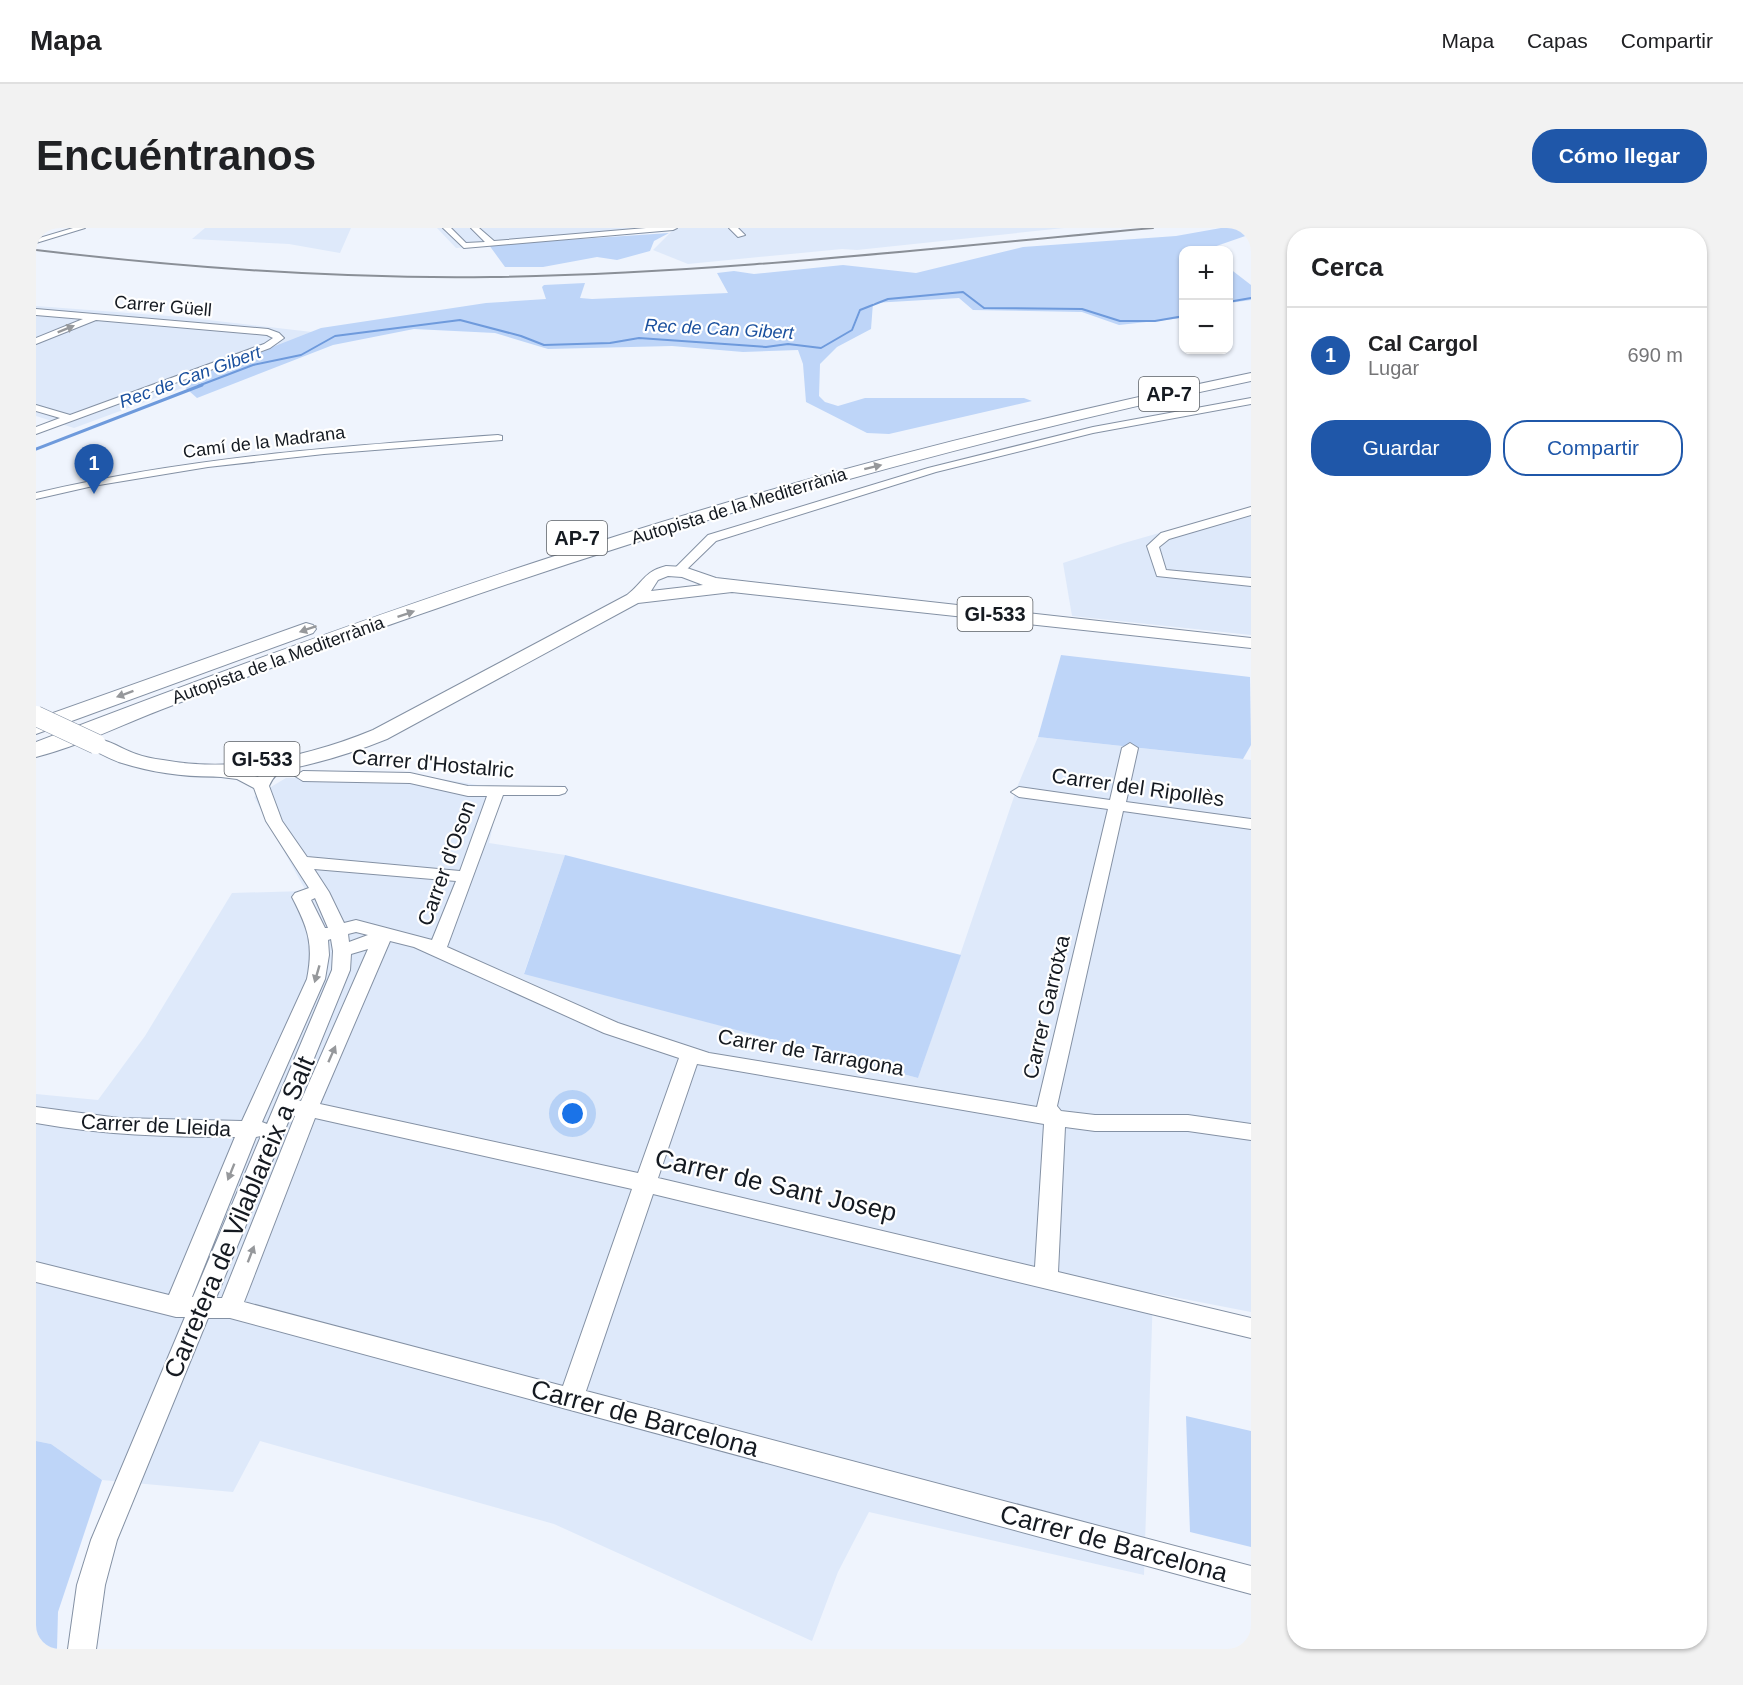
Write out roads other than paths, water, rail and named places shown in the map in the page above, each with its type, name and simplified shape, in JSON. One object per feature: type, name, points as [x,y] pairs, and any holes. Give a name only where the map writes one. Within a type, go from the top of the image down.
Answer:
[{"type":"highway","points":[[1230,366],[1251,362]]},
{"type":"highway","name":"Autopista de la Mediterrània","points":[[36,728],[262,645],[604,530],[863,454],[1133,389],[1251,367]]},
{"type":"highway","name":"Autopista de la Mediterrània","points":[[36,750],[287,656],[625,540],[831,478],[1087,413],[1251,377]]},
{"type":"highway","points":[[1087,413],[1251,387]]},
{"type":"main road","name":"GI-533","points":[[36,716],[132,759],[195,768],[250,768],[276,765],[318,756],[379,735],[633,599],[656,574],[678,571],[690,573],[695,585]]},
{"type":"main road","points":[[650,583],[654,589],[665,594]]},
{"type":"main road","name":"GI-533","points":[[633,599],[679,594],[695,585],[740,586],[1251,643]]},
{"type":"main road","name":"GI-533","points":[[102,747],[164,759],[222,762],[284,756],[354,738],[410,718]]},
{"type":"street","points":[[36,239],[81,228]]},
{"type":"street","points":[[447,228],[464,246],[488,240],[593,228]]},
{"type":"street","points":[[475,228],[488,240],[674,228]]},
{"type":"street","points":[[733,228],[741,235]]},
{"type":"street","name":"Carrer Güell","points":[[36,312],[268,332],[278,336],[276,342],[70,418]]},
{"type":"street","points":[[36,341],[96,317]]},
{"type":"street","points":[[678,571],[712,538],[932,470],[1093,430],[1251,401]]},
{"type":"street","points":[[36,408],[70,418]]},
{"type":"street","points":[[36,431],[70,418]]},
{"type":"street","name":"Camí de la Madrana","points":[[36,496],[84,485],[239,458],[498,438]]},
{"type":"street","points":[[1251,511],[1165,536],[1153,546],[1161,573],[1251,582]]},
{"type":"street","points":[[263,791],[271,781],[289,768],[351,750],[379,735]]},
{"type":"street","points":[[354,738],[340,746],[285,760],[276,765],[264,777],[263,791],[273,819],[318,891],[301,897],[337,931],[365,944],[384,934]]},
{"type":"street","name":"Carrer Garrotxa","points":[[1046,1278],[1055,1118],[1047,1107],[1130,748]]},
{"type":"street","points":[[132,759],[148,767],[180,772],[243,775],[263,791]]},
{"type":"street","name":"Carrer d'Hostalric","points":[[303,776],[410,778],[468,791],[559,790]]},
{"type":"street","name":"Carrer d'Oson","points":[[437,949],[466,878],[496,792]]},
{"type":"street","name":"Carrer del Ripollès","points":[[1019,792],[1251,824]]},
{"type":"street","points":[[300,862],[466,878]]},
{"type":"street","points":[[176,1307],[249,1129],[316,980],[321,958],[337,931]]},
{"type":"street","name":"Carrer de Tarragona","points":[[337,931],[384,934],[420,942],[611,1028],[708,1060],[1055,1118],[1095,1123],[1188,1123],[1251,1132]]},
{"type":"street","name":"Carretera de Vilablareix a Salt","points":[[82,1649],[91,1585],[104,1540],[334,990],[341,970],[337,931]]},
{"type":"street","points":[[230,1308],[308,1109],[384,934]]},
{"type":"street","points":[[571,1399],[690,1054]]},
{"type":"street","name":"Carrer de Sant Josep","points":[[286,1107],[308,1109],[647,1184],[1251,1328]]},
{"type":"street","name":"Carrer de Lleida","points":[[36,1115],[82,1124],[182,1130],[276,1129]]},
{"type":"street","name":"Carrer de Barcelona","points":[[36,1272],[176,1307],[230,1308],[1251,1580]]},
{"type":"waterway","name":"Rec de Can Gibert","points":[[198,386],[253,365],[301,355],[335,336],[460,320],[521,336],[544,345],[610,343],[639,338],[766,347],[788,344],[821,348],[852,330],[860,310],[888,299],[963,292],[984,308],[1082,309],[1120,321],[1155,321],[1179,317]]},
{"type":"waterway","name":"Rec de Can Gibert","points":[[1233,301],[1251,298]]},
{"type":"waterway","name":"Rec de Can Gibert","points":[[36,449],[202,385]]},
{"type":"railway","points":[[36,250],[263,271],[377,276],[491,277],[574,275],[740,265],[1153,228]]},
{"type":"place","name":"Cal Cargol","points":[[94,494]]}]
